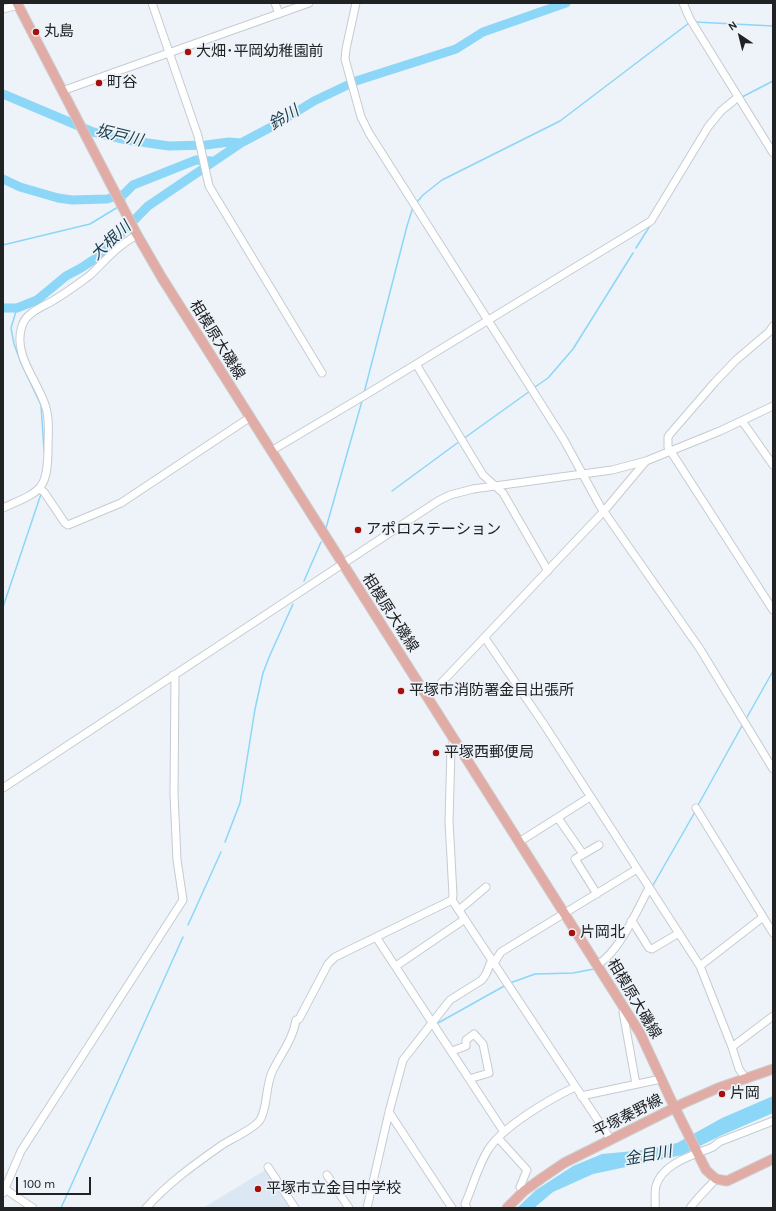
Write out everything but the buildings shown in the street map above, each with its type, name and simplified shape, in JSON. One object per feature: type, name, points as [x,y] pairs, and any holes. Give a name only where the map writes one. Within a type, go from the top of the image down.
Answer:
[{"type":"main road","name":"相模原大磯線","points":[[17,3],[137,234],[162,278],[640,1033],[706,1170],[716,1179]]},
{"type":"main road","name":"平塚秦野線","points":[[507,1208],[524,1192],[564,1163],[611,1140],[677,1111],[718,1088],[773,1069]]},
{"type":"main road","points":[[716,1179],[726,1181],[773,1160]]},
{"type":"street","points":[[3,9],[15,6],[17,3]]},
{"type":"street","points":[[152,3],[197,134],[208,182],[322,373]]},
{"type":"street","points":[[275,3],[279,14]]},
{"type":"street","points":[[62,91],[309,3]]},
{"type":"street","points":[[356,3],[345,59],[361,117],[369,133],[564,440],[604,511],[700,649],[773,770]]},
{"type":"street","points":[[682,3],[690,19],[773,153]]},
{"type":"street","points":[[271,452],[651,221],[712,122],[721,111],[738,97]]},
{"type":"street","points":[[3,508],[33,494],[40,489],[46,476],[49,420],[42,396],[21,348],[20,340],[22,326],[26,317],[84,279],[122,245],[137,234]]},
{"type":"street","points":[[773,326],[769,332],[736,360],[714,382],[668,437],[668,447],[670,452],[773,610]]},
{"type":"street","points":[[416,364],[483,475],[503,493],[548,572]]},
{"type":"street","points":[[3,788],[438,501],[450,495],[473,489],[612,470],[646,461],[742,421],[773,406]]},
{"type":"street","points":[[40,489],[44,492],[65,523],[68,525],[121,503],[250,418]]},
{"type":"street","points":[[742,421],[773,465]]},
{"type":"street","points":[[427,698],[548,572],[604,511],[646,461]]},
{"type":"street","points":[[485,638],[545,726],[700,966],[732,1047],[739,1069],[746,1079]]},
{"type":"street","points":[[33,1208],[4,1191],[21,1151],[182,900],[177,860],[174,794],[175,678],[173,675]]},
{"type":"street","points":[[454,741],[451,748],[449,821],[452,900],[611,1140]]},
{"type":"street","points":[[519,842],[590,797]]},
{"type":"street","points":[[697,809],[773,933]]},
{"type":"street","points":[[558,818],[583,854]]},
{"type":"street","points":[[597,894],[575,859],[599,845]]},
{"type":"street","points":[[367,1208],[389,1112],[403,1060],[450,1000],[482,980],[493,961],[501,952],[637,869]]},
{"type":"street","points":[[459,910],[486,887]]},
{"type":"street","points":[[597,965],[609,956],[617,945],[633,922],[651,890]]},
{"type":"street","points":[[148,1207],[170,1183],[258,1122],[263,1113],[268,1081],[272,1071],[294,1031],[296,1020],[299,1019],[328,964],[335,957],[452,900]]},
{"type":"street","points":[[700,966],[763,917]]},
{"type":"street","points":[[396,966],[465,919]]},
{"type":"street","points":[[633,922],[649,948],[652,949],[679,933]]},
{"type":"street","points":[[376,937],[504,1132]]},
{"type":"street","points":[[624,1007],[623,1012],[636,1084]]},
{"type":"street","points":[[732,1047],[773,1016]]},
{"type":"street","points":[[452,1051],[466,1046],[466,1040],[474,1034],[483,1044],[489,1073],[470,1079]]},
{"type":"street","points":[[581,1096],[661,1079]]},
{"type":"street","points":[[467,1208],[465,1204],[482,1160],[494,1140],[549,1100],[575,1087]]},
{"type":"street","points":[[389,1112],[452,1208]]},
{"type":"street","points":[[655,1208],[656,1186],[660,1178],[669,1167],[697,1152],[773,1121]]},
{"type":"street","points":[[498,1138],[527,1170],[520,1187],[524,1192]]},
{"type":"street","points":[[268,1167],[295,1208]]},
{"type":"street","points":[[327,1175],[349,1208]]},
{"type":"street","points":[[690,1208],[699,1196],[704,1193],[716,1179]]},
{"type":"shaded area","name":"平塚市立金目中学校","points":[[267,1169],[295,1208],[203,1208]]},
{"type":"water","name":"金目川","points":[[773,1096],[773,1113],[720,1136],[682,1155],[593,1174],[553,1192],[534,1208],[517,1208],[536,1190],[573,1166],[602,1154],[645,1150],[677,1143],[722,1118]]},
{"type":"waterway","name":"鈴川","points":[[3,308],[17,308],[37,300],[66,276],[99,256],[148,206],[241,143],[275,125],[314,101],[356,81],[456,49],[483,32],[566,3]]},
{"type":"waterway","points":[[695,22],[773,26]]},
{"type":"waterway","points":[[417,202],[423,195],[442,180],[560,121],[689,23]]},
{"type":"waterway","points":[[742,97],[773,81]]},
{"type":"waterway","name":"坂戸川","points":[[3,94],[93,132],[127,140],[169,146],[206,145],[229,142],[241,143]]},
{"type":"waterway","name":"鈴川","points":[[3,179],[20,187],[58,198],[72,200],[107,199],[124,194],[133,185],[196,160],[212,161]]},
{"type":"waterway","points":[[124,194],[124,202]]},
{"type":"waterway","points":[[3,245],[90,224],[118,207]]},
{"type":"waterway","points":[[364,393],[413,207]]},
{"type":"waterway","points":[[636,248],[651,224]]},
{"type":"waterway","points":[[535,387],[548,378],[573,349],[633,253]]},
{"type":"waterway","points":[[17,308],[11,328],[14,344],[21,363],[41,405],[44,451]]},
{"type":"waterway","points":[[463,439],[530,391]]},
{"type":"waterway","points":[[326,528],[362,401]]},
{"type":"waterway","points":[[392,491],[460,441]]},
{"type":"waterway","points":[[3,607],[41,494]]},
{"type":"waterway","points":[[304,581],[321,542]]},
{"type":"waterway","points":[[225,842],[240,803],[255,709],[263,673],[293,604]]},
{"type":"waterway","points":[[746,719],[773,671]]},
{"type":"waterway","points":[[697,807],[743,724]]},
{"type":"waterway","points":[[652,887],[695,812]]},
{"type":"waterway","points":[[188,925],[221,852]]},
{"type":"waterway","points":[[61,1208],[183,937]]},
{"type":"waterway","points":[[510,983],[535,974],[573,973],[594,969]]},
{"type":"waterway","points":[[438,1023],[506,985]]},
{"type":"place","name":"丸島","points":[[36,32]]},
{"type":"place","name":"大畑･平岡幼稚園前","points":[[188,52]]},
{"type":"place","name":"町谷","points":[[99,83]]},
{"type":"place","name":"アポロステーション","points":[[358,530]]},
{"type":"place","name":"平塚市消防署金目出張所","points":[[401,691]]},
{"type":"place","name":"平塚西郵便局","points":[[436,753]]},
{"type":"place","name":"片岡北","points":[[572,933]]},
{"type":"place","name":"片岡","points":[[722,1094]]},
{"type":"place","name":"平塚市立金目中学校","points":[[258,1189]]},
{"type":"water label","name":"大根川","points":[[111,241]]}]
